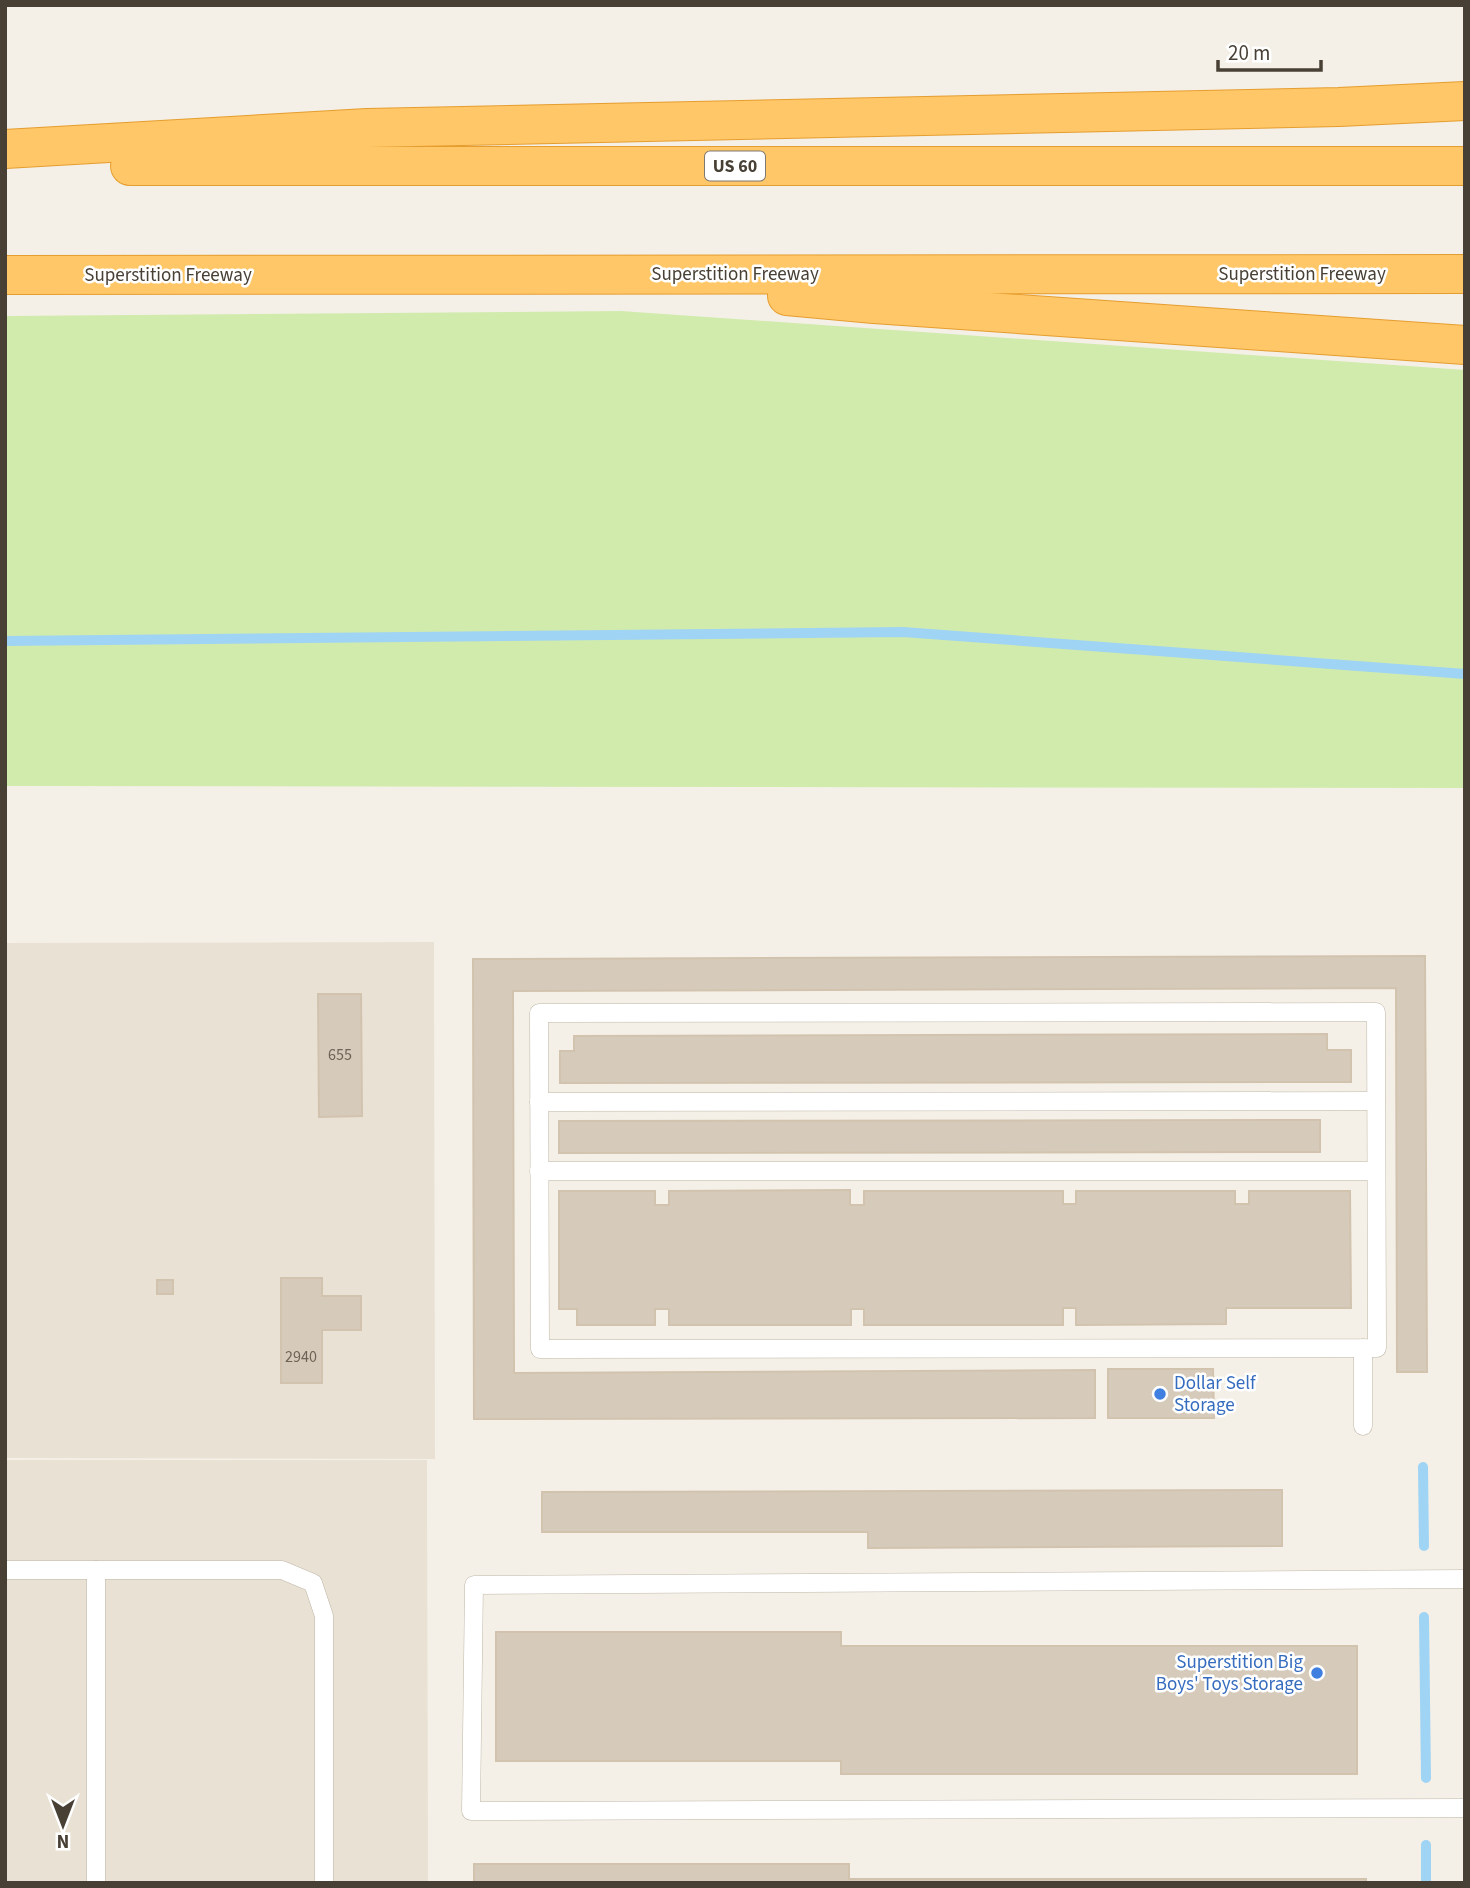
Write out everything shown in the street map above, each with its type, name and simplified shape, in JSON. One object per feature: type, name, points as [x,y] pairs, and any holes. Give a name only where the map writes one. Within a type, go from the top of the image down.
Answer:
[{"type":"highway","points":[[5,149],[368,128],[1339,107],[1465,101]]},
{"type":"highway","name":"US 60","points":[[5,165],[1465,166]]},
{"type":"highway","points":[[545,274],[874,304],[1465,345]]},
{"type":"highway","name":"Superstition Freeway","points":[[5,275],[1465,274]]},
{"type":"lane","points":[[1376,1012],[1376,1101],[1377,1348],[540,1349],[539,1013],[1376,1012]]},
{"type":"lane","points":[[540,1102],[1376,1101]]},
{"type":"lane","points":[[540,1171],[1376,1171]]},
{"type":"lane","points":[[1363,1348],[1363,1426]]},
{"type":"lane","points":[[5,1570],[282,1570],[313,1584],[324,1616],[324,1883]]},
{"type":"lane","points":[[96,1570],[96,1883]]},
{"type":"lane","points":[[1465,1579],[474,1585],[471,1811],[1465,1808]]},
{"type":"shaded area","points":[[434,942],[435,1459],[5,1458],[5,943]]},
{"type":"shaded area","points":[[5,1460],[427,1460],[428,1883],[5,1883]]},
{"type":"green space","points":[[621,311],[1465,370],[1465,788],[5,786],[5,316]]},
{"type":"building","points":[[1425,956],[1427,1372],[1397,1372],[1396,988],[513,991],[514,1373],[1095,1370],[1095,1418],[474,1419],[473,959]]},
{"type":"building","points":[[318,994],[361,994],[362,1116],[319,1117]]},
{"type":"building","points":[[1327,1034],[1327,1050],[1351,1050],[1351,1082],[560,1083],[560,1051],[574,1051],[574,1036]]},
{"type":"building","points":[[1320,1120],[1320,1152],[559,1153],[559,1121]]},
{"type":"building","points":[[850,1190],[850,1205],[864,1205],[864,1191],[1063,1191],[1063,1204],[1076,1204],[1076,1191],[1235,1191],[1235,1204],[1249,1204],[1249,1191],[1350,1191],[1351,1308],[1226,1308],[1226,1324],[1076,1325],[1076,1308],[1063,1308],[1063,1325],[864,1325],[864,1309],[851,1309],[851,1325],[669,1325],[669,1309],[655,1309],[655,1325],[577,1325],[577,1309],[559,1309],[559,1191],[655,1191],[655,1205],[669,1205],[669,1191]]},
{"type":"building","points":[[281,1278],[322,1278],[322,1296],[361,1296],[361,1330],[322,1330],[322,1383],[281,1383]]},
{"type":"building","points":[[157,1280],[173,1280],[173,1294],[157,1294]]},
{"type":"building","name":"Dollar Self Storage","points":[[1108,1369],[1213,1369],[1214,1418],[1108,1418]]},
{"type":"building","points":[[1282,1490],[1282,1546],[868,1548],[868,1532],[542,1532],[542,1492]]},
{"type":"building","points":[[496,1632],[841,1632],[841,1646],[1357,1646],[1357,1774],[841,1774],[841,1761],[496,1761]]},
{"type":"building","points":[[474,1864],[849,1864],[849,1879],[1366,1879],[1366,1883],[474,1883]]},
{"type":"waterway","points":[[5,641],[903,632],[1465,674]]},
{"type":"waterway","points":[[1423,1467],[1424,1546]]},
{"type":"waterway","points":[[1424,1617],[1426,1778]]},
{"type":"waterway","points":[[1426,1845],[1426,1883]]},
{"type":"place","name":"Dollar Self Storage","points":[[1160,1394]]},
{"type":"place","name":"Superstition Big Boys' Toys Storage","points":[[1317,1673]]}]
